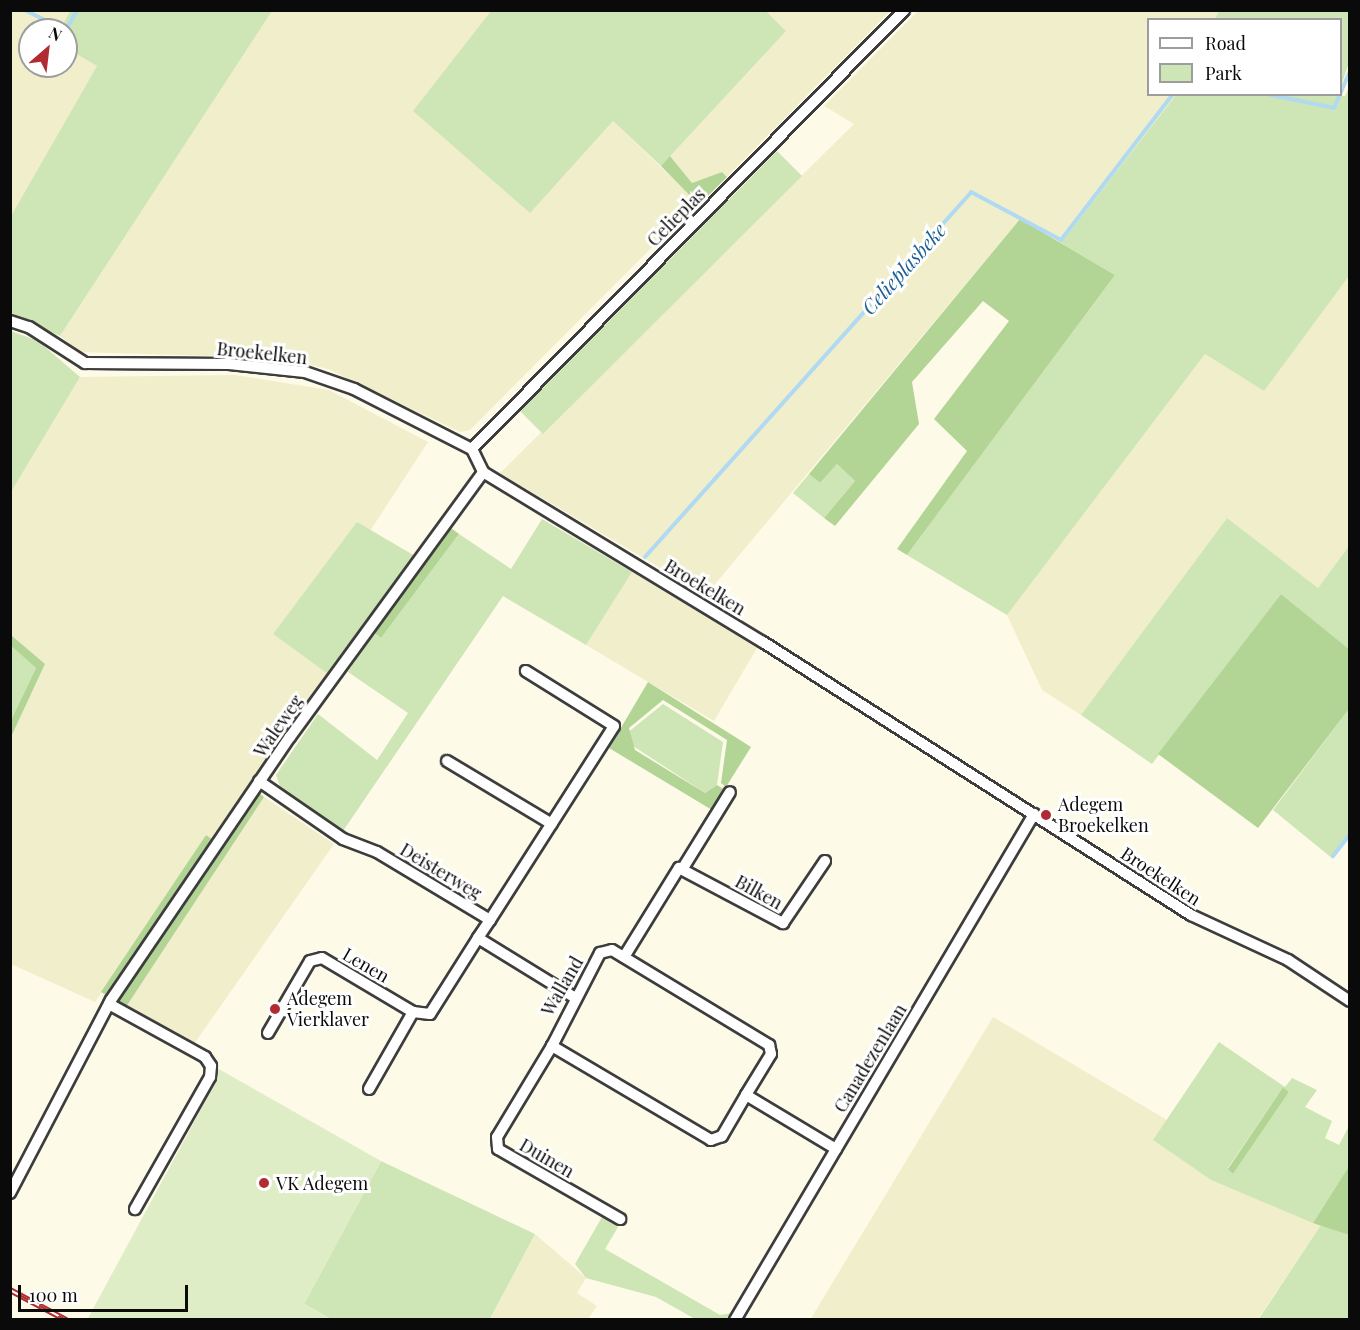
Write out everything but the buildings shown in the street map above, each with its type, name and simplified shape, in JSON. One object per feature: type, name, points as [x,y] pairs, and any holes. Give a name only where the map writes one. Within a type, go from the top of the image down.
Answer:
[{"type":"street","name":"Celieplas","points":[[472,449],[904,10]]},
{"type":"street","name":"Broekelken","points":[[10,321],[29,327],[85,363],[229,364],[305,372],[354,389],[472,449]]},
{"type":"street","points":[[472,449],[483,472]]},
{"type":"street","name":"Broekelken","points":[[483,472],[1034,814],[1191,915],[1288,960],[1350,1001]]},
{"type":"street","name":"Waleweg","points":[[10,1193],[109,1004],[259,782],[483,472]]},
{"type":"street","points":[[490,921],[614,726],[526,671]]},
{"type":"street","points":[[447,761],[552,824]]},
{"type":"street","name":"Deisterweg","points":[[259,782],[343,839],[377,852],[490,921],[478,938]]},
{"type":"street","points":[[624,957],[675,871],[683,868],[730,792]]},
{"type":"street","name":"Canadezenlaan","points":[[735,1320],[1034,814]]},
{"type":"street","name":"Bilken","points":[[683,868],[783,923],[825,861]]},
{"type":"street","points":[[369,1089],[413,1011],[430,1014],[478,938],[574,997]]},
{"type":"street","name":"Walland","points":[[612,950],[769,1045],[771,1054],[722,1136],[711,1140],[552,1046],[574,997],[600,953],[612,950]]},
{"type":"street","name":"Lenen","points":[[268,1033],[310,961],[322,958],[413,1011]]},
{"type":"street","points":[[109,1004],[205,1057],[211,1066],[210,1077],[135,1209]]},
{"type":"street","name":"Duinen","points":[[552,1046],[497,1137],[498,1149],[620,1219]]},
{"type":"street","points":[[746,1095],[836,1149]]},
{"type":"shaded area","points":[[11,11],[70,11],[66,18],[18,18],[18,78],[78,78],[78,55],[97,66],[11,218]]},
{"type":"shaded area","points":[[272,11],[491,11],[414,111],[530,212],[613,121],[697,202],[470,430],[460,432],[328,369],[280,358],[80,352],[60,336]]},
{"type":"shaded area","points":[[766,11],[890,11],[727,177],[722,172],[692,183],[670,156],[786,31]]},
{"type":"shaded area","points":[[918,11],[1219,11],[1216,18],[1147,18],[1147,96],[1175,96],[1061,243],[1020,219],[706,595],[500,473],[854,124],[824,106]]},
{"type":"shaded area","points":[[1349,276],[1349,546],[1318,588],[1227,518],[1081,715],[1042,690],[1007,615],[1205,354],[1264,391]]},
{"type":"shaded area","points":[[235,375],[329,390],[428,442],[370,531],[357,523],[273,634],[328,674],[214,840],[206,835],[95,1002],[11,964],[11,737],[45,664],[11,635],[11,492],[80,377]]},
{"type":"shaded area","points":[[632,572],[757,648],[714,721],[586,645]]},
{"type":"shaded area","points":[[264,797],[334,844],[194,1044],[126,1007]]},
{"type":"shaded area","points":[[993,1017],[1167,1120],[1153,1140],[1211,1180],[1321,1225],[1258,1319],[810,1320]]},
{"type":"shaded area","points":[[535,1234],[586,1278],[577,1293],[597,1306],[588,1319],[490,1320]]},
{"type":"green space","points":[[70,11],[272,11],[60,336],[11,313],[10,218],[97,66],[78,55],[78,18],[66,18]]},
{"type":"green space","points":[[491,11],[766,11],[786,31],[661,166],[613,121],[530,213],[413,111]]},
{"type":"green space","points":[[1219,11],[1349,11],[1349,63],[1342,83],[1342,18],[1216,18]]},
{"type":"green space","points":[[1349,87],[1349,276],[1264,391],[1205,354],[1007,615],[907,555],[1115,275],[1061,243],[1175,96],[1345,96]]},
{"type":"green space","points":[[777,151],[802,176],[543,434],[520,411]]},
{"type":"green space","points":[[670,156],[692,183],[722,172],[727,177],[699,205],[661,166]]},
{"type":"green space","points":[[1020,219],[1115,275],[907,555],[897,549],[967,451],[934,419],[1009,321],[983,301],[912,382],[919,424],[835,526],[824,518],[855,481],[837,464],[820,483],[809,474]]},
{"type":"green space","points":[[11,331],[38,341],[80,377],[11,492]]},
{"type":"green space","points":[[837,464],[855,481],[824,518],[793,493],[809,474],[820,483]]},
{"type":"green space","points":[[1227,518],[1318,588],[1349,546],[1349,649],[1281,594],[1152,764],[1081,715]]},
{"type":"green space","points":[[542,519],[632,572],[586,645],[503,596],[343,831],[281,789],[276,775],[318,714],[377,760],[408,713],[348,672],[373,633],[381,638],[459,534],[511,569]]},
{"type":"green space","points":[[357,522],[415,556],[328,674],[273,634]]},
{"type":"green space","points":[[451,528],[459,534],[381,638],[374,633]]},
{"type":"green space","points":[[1281,594],[1349,649],[1349,709],[1258,828],[1158,754]]},
{"type":"green space","points":[[11,635],[45,664],[11,737],[11,720],[36,668],[11,646]]},
{"type":"green space","points":[[11,646],[36,668],[11,720]]},
{"type":"green space","points":[[648,682],[751,747],[726,787],[721,783],[727,740],[663,700],[629,728],[635,750],[705,793],[717,785],[725,790],[712,810],[609,748]]},
{"type":"green space","points":[[663,704],[723,742],[717,785],[705,793],[630,744],[626,734]]},
{"type":"green space","points":[[1349,709],[1349,837],[1333,859],[1273,810]]},
{"type":"green space","points":[[258,792],[264,797],[126,1007],[101,992],[206,835],[221,845]]},
{"type":"green space","points":[[1219,1042],[1285,1087],[1292,1078],[1317,1090],[1305,1107],[1332,1121],[1325,1138],[1339,1145],[1349,1126],[1349,1166],[1313,1223],[1211,1180],[1153,1140]],"holes":[[[1283,1087],[1289,1092],[1233,1174],[1228,1168]]]},
{"type":"green space","name":"VK Adegem","points":[[217,1068],[381,1161],[304,1304],[331,1319],[87,1320],[213,1087]]},
{"type":"green space","points":[[1283,1087],[1289,1092],[1233,1174],[1228,1169]]},
{"type":"green space","points":[[381,1161],[535,1234],[490,1319],[331,1319],[304,1304]]},
{"type":"green space","points":[[1349,1166],[1349,1235],[1313,1223]]},
{"type":"green space","points":[[602,1217],[618,1227],[605,1249],[720,1315],[732,1313],[728,1319],[695,1319],[656,1297],[586,1278],[575,1264]]},
{"type":"green space","points":[[1321,1225],[1349,1235],[1349,1319],[1258,1320]]},
{"type":"waterway","points":[[25,10],[41,18]]},
{"type":"waterway","points":[[73,18],[77,10]]},
{"type":"waterway","name":"Celieplasbeke","points":[[1342,90],[1350,71]]},
{"type":"waterway","name":"Celieplasbeke","points":[[645,557],[971,192],[1061,240],[1171,96]]},
{"type":"waterway","name":"Celieplasbeke","points":[[1277,96],[1334,108],[1339,96]]},
{"type":"waterway","points":[[1333,856],[1350,834]]},
{"type":"railway","points":[[10,1290],[66,1320]]},
{"type":"place","name":"Adegem Broekelken","points":[[1046,815]]},
{"type":"place","name":"Adegem Vierklaver","points":[[275,1009]]},
{"type":"place","name":"VK Adegem","points":[[264,1183]]}]
